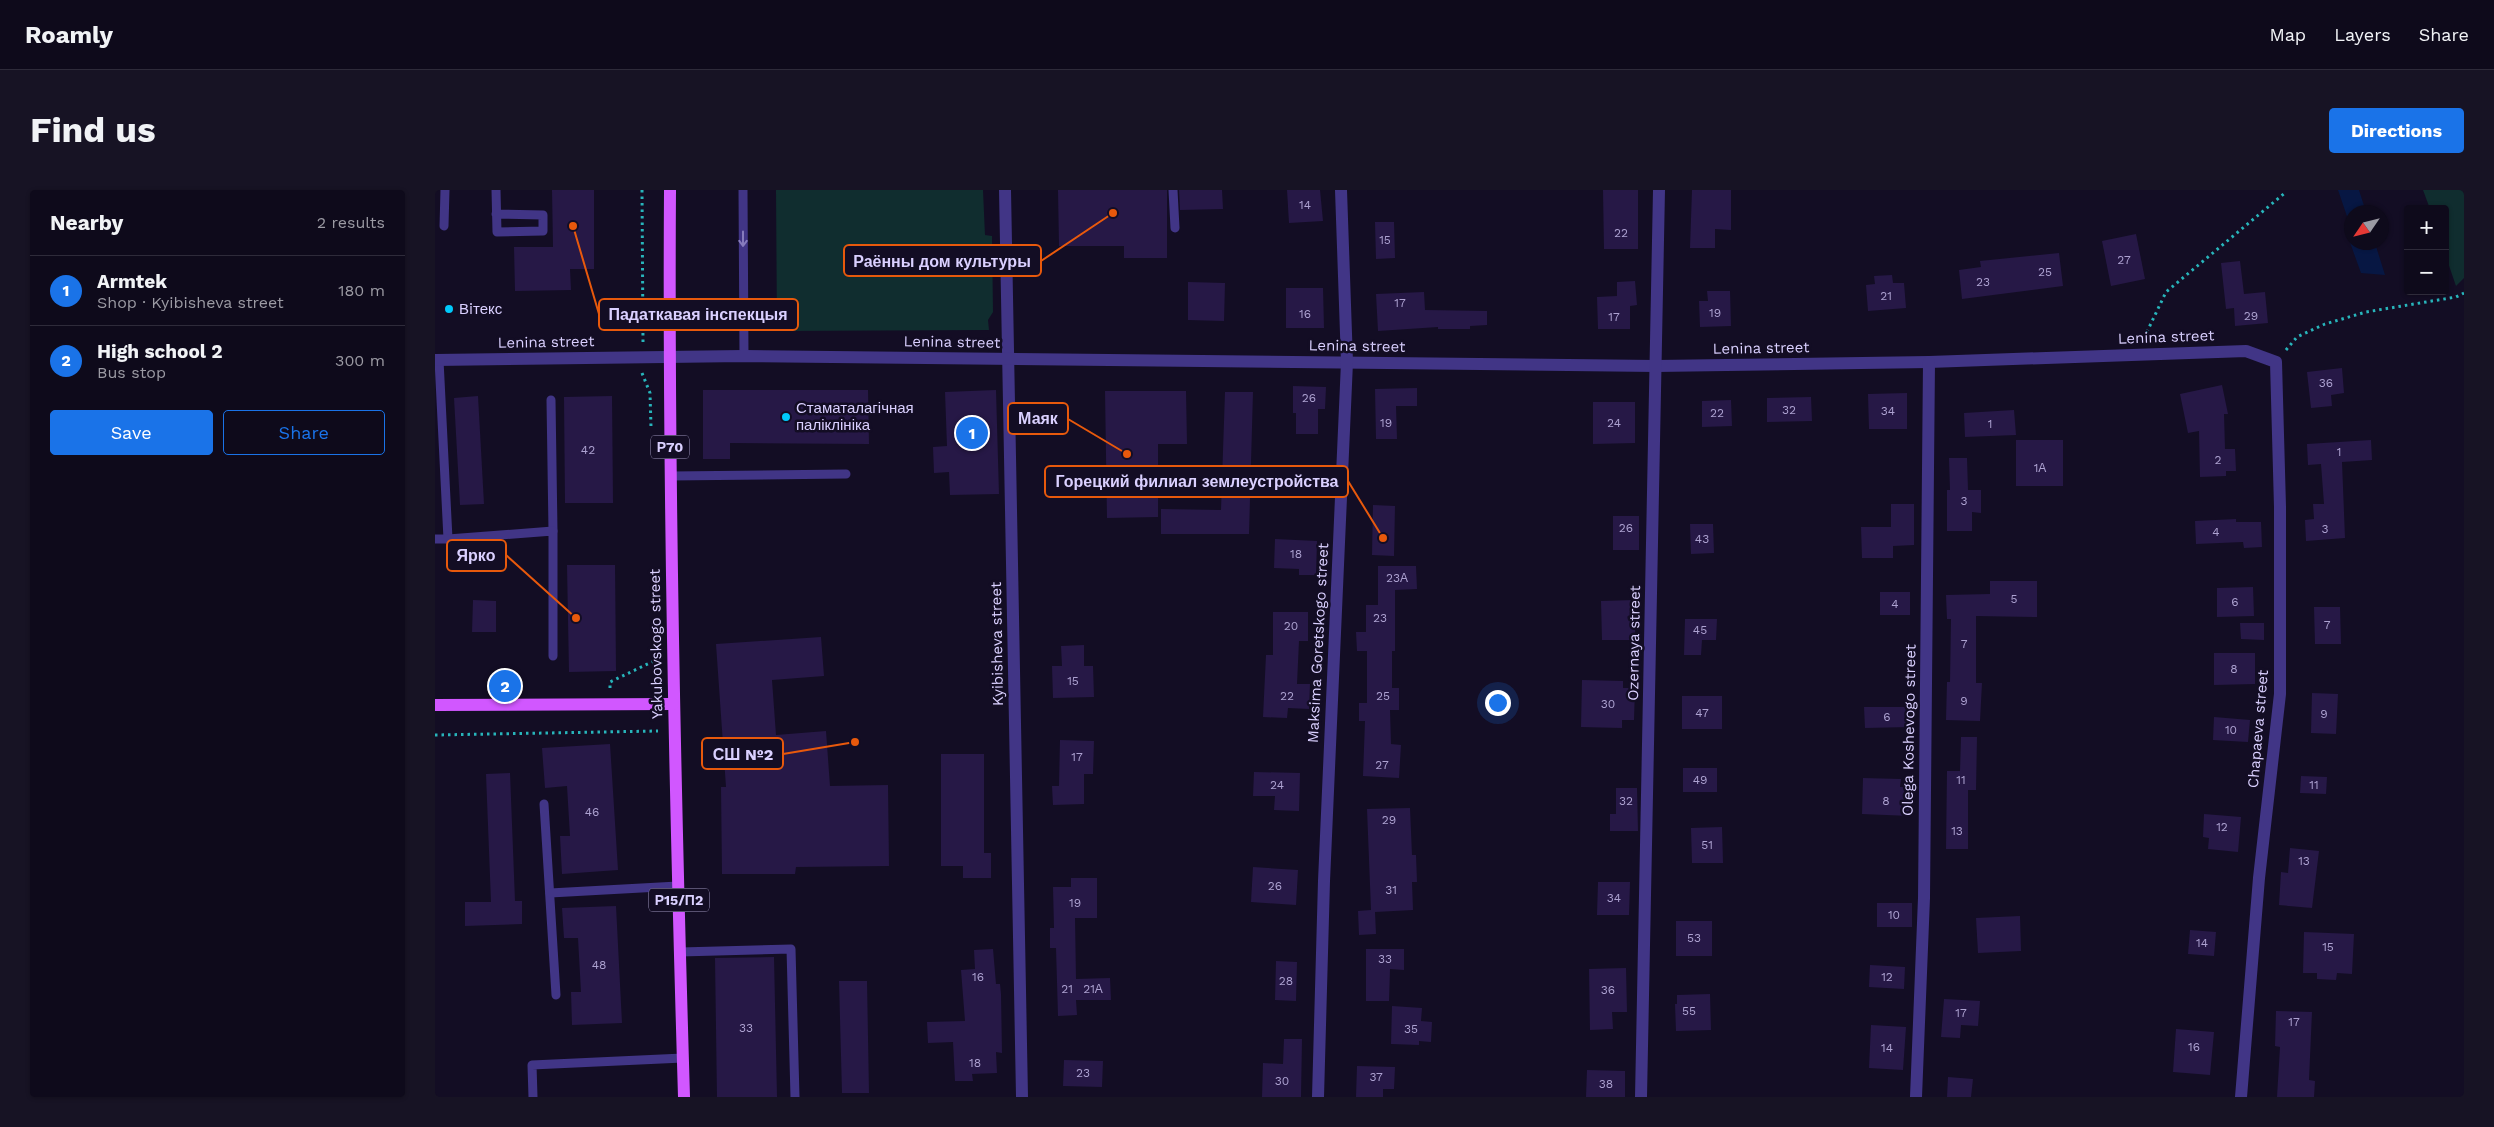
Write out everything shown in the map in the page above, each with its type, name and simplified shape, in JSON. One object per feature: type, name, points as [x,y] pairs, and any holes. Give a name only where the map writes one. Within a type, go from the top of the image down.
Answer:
[{"type":"main road","name":"Yakubovskogo street","points":[[670,190],[669,357],[673,704],[684,1097]]},
{"type":"main road","points":[[435,705],[673,704]]},
{"type":"street","name":"Kyibisheva street","points":[[1005,190],[1023,1097]]},
{"type":"street","name":"Maksima Goretskogo street","points":[[1318,1097],[1324,880],[1347,362],[1341,190]]},
{"type":"street","name":"Ozernaya street","points":[[1641,1097],[1659,190]]},
{"type":"street","name":"Lenina street","points":[[437,360],[744,356],[1656,366],[1929,362],[2246,351],[2276,362]]},
{"type":"street","name":"Olega Koshevogo street","points":[[1916,1097],[1924,898],[1929,362]]},
{"type":"street","name":"Chapaeva street","points":[[2241,1097],[2259,878],[2280,694],[2280,507],[2276,362]]},
{"type":"lane","points":[[444,226],[445,190]]},
{"type":"lane","points":[[496,190],[497,232],[543,231],[543,214],[497,214]]},
{"type":"lane","points":[[743,190],[744,356]]},
{"type":"lane","points":[[1173,190],[1175,228]]},
{"type":"lane","points":[[437,360],[448,539]]},
{"type":"lane","points":[[551,400],[553,656]]},
{"type":"lane","points":[[671,476],[846,474]]},
{"type":"lane","points":[[435,540],[553,531]]},
{"type":"lane","points":[[544,804],[556,995]]},
{"type":"lane","points":[[549,893],[678,886]]},
{"type":"lane","points":[[680,952],[791,949],[795,1097]]},
{"type":"lane","points":[[533,1097],[532,1065],[683,1058]]},
{"type":"path","points":[[642,190],[643,357],[641,376],[650,393],[651,432]]},
{"type":"path","points":[[2136,355],[2166,292],[2286,192]]},
{"type":"path","points":[[2276,362],[2297,337],[2325,324],[2366,312],[2456,297],[2464,293]]},
{"type":"path","points":[[610,682],[660,658]]},
{"type":"path","points":[[435,735],[674,731]]},
{"type":"green space","points":[[776,190],[983,190],[985,235],[992,236],[993,312],[988,320],[989,330],[777,331]]},
{"type":"green space","points":[[2423,190],[2464,190],[2464,278],[2456,286],[2449,266],[2449,205],[2429,205]]},
{"type":"water","points":[[2338,190],[2359,190],[2364,205],[2344,205],[2344,208]]},
{"type":"water","points":[[2353,250],[2377,250],[2385,275],[2361,273]]},
{"type":"building","points":[[552,190],[594,190],[594,269],[570,269],[571,290],[515,291],[514,247],[553,247]]},
{"type":"building","points":[[1058,190],[1167,190],[1167,258],[1124,258],[1124,246],[1059,246]]},
{"type":"building","points":[[1179,190],[1222,190],[1223,209],[1180,210]]},
{"type":"building","points":[[1287,190],[1320,190],[1323,221],[1289,223]]},
{"type":"building","points":[[1603,190],[1638,190],[1638,249],[1604,249]]},
{"type":"building","points":[[1692,190],[1731,190],[1731,230],[1715,229],[1715,248],[1690,248]]},
{"type":"building","points":[[1375,222],[1394,222],[1395,258],[1376,259]]},
{"type":"building","points":[[2136,234],[2145,279],[2111,286],[2102,241]]},
{"type":"building","points":[[2059,253],[2063,286],[1962,299],[1959,270],[1981,267],[1980,261]]},
{"type":"building","points":[[2240,261],[2244,294],[2265,292],[2268,323],[2235,326],[2234,308],[2226,309],[2221,263]]},
{"type":"building","points":[[1892,275],[1893,283],[1904,283],[1906,308],[1868,311],[1866,285],[1875,284],[1874,276]]},
{"type":"building","points":[[1635,281],[1637,305],[1630,306],[1630,329],[1598,329],[1597,297],[1617,296],[1617,282]]},
{"type":"building","points":[[1188,282],[1225,283],[1224,321],[1188,320]]},
{"type":"building","points":[[1286,288],[1323,288],[1324,328],[1286,328]]},
{"type":"building","points":[[1707,291],[1730,291],[1731,326],[1700,327],[1699,301],[1708,301]]},
{"type":"building","points":[[1424,292],[1425,310],[1487,311],[1487,325],[1470,326],[1470,329],[1438,329],[1438,327],[1378,331],[1376,294]]},
{"type":"building","points":[[2342,368],[2344,393],[2331,395],[2332,406],[2311,408],[2307,372]]},
{"type":"building","points":[[2222,385],[2228,414],[2224,414],[2225,449],[2235,449],[2236,471],[2226,471],[2226,476],[2200,477],[2199,431],[2188,433],[2180,394]]},
{"type":"building","points":[[1293,386],[1326,387],[1325,409],[1318,409],[1318,434],[1296,434],[1296,413],[1293,413]]},
{"type":"building","points":[[1417,388],[1417,406],[1396,406],[1397,439],[1376,439],[1375,389]]},
{"type":"building","name":"Стаматалагічная паліклініка","points":[[703,390],[868,390],[869,444],[730,443],[730,459],[703,459]]},
{"type":"building","points":[[996,390],[999,494],[950,495],[949,472],[934,473],[933,447],[947,446],[945,392]]},
{"type":"building","points":[[1105,391],[1186,391],[1187,444],[1158,444],[1158,517],[1107,518]]},
{"type":"building","points":[[1225,392],[1253,392],[1249,534],[1161,534],[1161,509],[1221,510]]},
{"type":"building","points":[[1907,393],[1907,429],[1869,429],[1868,394]]},
{"type":"building","points":[[478,396],[484,504],[460,505],[454,398]]},
{"type":"building","points":[[612,396],[613,503],[565,503],[564,397]]},
{"type":"building","points":[[1811,397],[1812,421],[1767,422],[1767,398]]},
{"type":"building","points":[[1731,400],[1732,426],[1702,427],[1702,401]]},
{"type":"building","points":[[1593,402],[1635,402],[1635,443],[1593,444]]},
{"type":"building","points":[[2014,410],[2016,435],[1965,437],[1964,413]]},
{"type":"building","points":[[2016,440],[2063,440],[2063,486],[2016,486]]},
{"type":"building","points":[[2371,440],[2372,460],[2342,462],[2345,538],[2306,541],[2305,520],[2314,519],[2313,504],[2324,504],[2321,464],[2308,465],[2307,444]]},
{"type":"building","points":[[1949,458],[1967,458],[1968,490],[1981,490],[1981,513],[1972,512],[1972,531],[1947,531],[1947,490],[1950,490]]},
{"type":"building","points":[[1891,504],[1914,504],[1914,545],[1893,546],[1893,558],[1862,558],[1861,527],[1891,527]]},
{"type":"building","points":[[1373,505],[1395,506],[1394,556],[1372,555]]},
{"type":"building","points":[[1613,516],[1639,516],[1639,550],[1613,550]]},
{"type":"building","points":[[2236,519],[2236,522],[2261,522],[2262,547],[2244,548],[2243,542],[2196,544],[2195,521]]},
{"type":"building","points":[[1690,524],[1713,524],[1714,553],[1691,554]]},
{"type":"building","points":[[1275,539],[1317,541],[1316,575],[1299,575],[1299,569],[1274,568]]},
{"type":"building","points":[[567,565],[615,565],[616,671],[569,672]]},
{"type":"building","points":[[1378,566],[1416,566],[1417,589],[1395,590],[1395,651],[1392,651],[1392,688],[1399,688],[1399,710],[1390,710],[1391,744],[1401,745],[1399,778],[1363,776],[1365,721],[1359,721],[1359,703],[1367,703],[1367,651],[1357,651],[1356,632],[1366,632],[1366,605],[1378,605]]},
{"type":"building","points":[[1990,581],[2037,581],[2037,617],[1976,616],[1976,683],[1982,683],[1980,721],[1946,720],[1947,682],[1950,682],[1951,619],[1947,619],[1946,595],[1990,594]]},
{"type":"building","points":[[2253,587],[2254,616],[2217,617],[2217,588]]},
{"type":"building","points":[[1880,592],[1910,592],[1910,615],[1880,615]]},
{"type":"building","points":[[473,600],[496,601],[496,632],[472,632]]},
{"type":"building","points":[[1635,600],[1635,640],[1602,640],[1601,601]]},
{"type":"building","points":[[2314,607],[2340,607],[2341,644],[2315,644]]},
{"type":"building","points":[[1273,612],[1308,612],[1308,641],[1299,641],[1297,684],[1310,684],[1309,709],[1288,708],[1287,718],[1263,717],[1266,655],[1273,655]]},
{"type":"building","points":[[1685,619],[1717,619],[1716,640],[1702,640],[1701,655],[1684,655]]},
{"type":"building","points":[[2240,623],[2264,623],[2264,640],[2241,639]]},
{"type":"building","points":[[821,637],[824,676],[772,680],[776,735],[826,731],[830,786],[888,785],[889,866],[796,867],[795,874],[722,874],[721,787],[726,787],[716,644]]},
{"type":"building","points":[[1084,645],[1084,666],[1093,666],[1094,697],[1053,698],[1052,666],[1062,666],[1061,646]]},
{"type":"building","points":[[2214,653],[2255,653],[2255,684],[2214,685]]},
{"type":"building","points":[[1582,680],[1623,681],[1623,688],[1635,688],[1634,720],[1622,720],[1622,728],[1581,727]]},
{"type":"building","points":[[2312,693],[2338,694],[2336,734],[2311,733]]},
{"type":"building","points":[[1682,696],[1722,696],[1722,729],[1682,729]]},
{"type":"building","points":[[1864,707],[1910,707],[1910,727],[1865,728]]},
{"type":"building","points":[[2214,717],[2250,720],[2248,742],[2213,740]]},
{"type":"building","points":[[1961,737],[1977,737],[1976,790],[1968,790],[1968,849],[1946,849],[1947,771],[1960,771]]},
{"type":"building","points":[[1060,740],[1094,741],[1093,774],[1084,774],[1084,804],[1053,805],[1052,786],[1059,786]]},
{"type":"building","points":[[610,744],[618,870],[562,874],[560,836],[570,836],[567,786],[545,788],[542,748]]},
{"type":"building","points":[[941,754],[984,754],[984,853],[991,853],[991,878],[963,878],[963,866],[941,866]]},
{"type":"building","points":[[1683,768],[1717,768],[1717,792],[1683,792]]},
{"type":"building","points":[[1254,772],[1300,773],[1299,811],[1274,810],[1275,796],[1253,796]]},
{"type":"building","points":[[510,773],[515,901],[522,901],[522,924],[465,926],[465,902],[491,902],[486,774]]},
{"type":"building","points":[[2301,776],[2327,777],[2326,794],[2300,793]]},
{"type":"building","points":[[1863,778],[1901,779],[1900,787],[1911,787],[1910,816],[1862,814]]},
{"type":"building","points":[[1616,788],[1637,788],[1638,831],[1610,831],[1610,814],[1616,814]]},
{"type":"building","points":[[1410,808],[1412,855],[1416,855],[1417,882],[1412,882],[1413,910],[1375,912],[1376,934],[1359,935],[1358,911],[1371,910],[1367,809]]},
{"type":"building","points":[[2204,814],[2241,817],[2238,852],[2208,849],[2209,838],[2203,837]]},
{"type":"building","points":[[1722,827],[1723,863],[1692,863],[1691,828]]},
{"type":"building","points":[[2290,848],[2319,851],[2312,908],[2279,905],[2281,872],[2288,873]]},
{"type":"building","points":[[1253,867],[1298,870],[1296,905],[1251,902]]},
{"type":"building","points":[[1071,878],[1097,878],[1097,918],[1075,918],[1076,979],[1110,978],[1111,1000],[1076,1000],[1077,1015],[1058,1016],[1056,948],[1050,948],[1050,928],[1054,928],[1053,887],[1071,887]]},
{"type":"building","points":[[1598,882],[1630,882],[1629,915],[1597,915]]},
{"type":"building","points":[[1877,903],[1912,903],[1912,927],[1877,927]]},
{"type":"building","points":[[616,906],[622,1023],[572,1025],[571,992],[581,992],[578,938],[564,938],[562,908]]},
{"type":"building","points":[[2020,916],[2021,951],[1978,953],[1976,918]]},
{"type":"building","points":[[1676,921],[1712,921],[1712,956],[1676,956]]},
{"type":"building","points":[[2190,930],[2216,932],[2214,956],[2188,954]]},
{"type":"building","points":[[2304,932],[2354,934],[2352,974],[2337,973],[2336,980],[2317,979],[2317,973],[2303,973]]},
{"type":"building","points":[[993,949],[996,984],[1000,984],[1001,994],[1002,1053],[996,1052],[997,1073],[972,1074],[973,1081],[955,1081],[953,1042],[928,1043],[927,1022],[965,1021],[961,970],[975,969],[974,950]]},
{"type":"building","points":[[1366,949],[1404,949],[1404,970],[1390,969],[1389,1001],[1366,1001]]},
{"type":"building","points":[[774,957],[777,1097],[717,1097],[715,958]]},
{"type":"building","points":[[1276,961],[1297,962],[1296,1001],[1275,1000]]},
{"type":"building","points":[[1870,965],[1905,967],[1904,989],[1869,987]]},
{"type":"building","points":[[1626,968],[1627,1012],[1612,1012],[1613,1029],[1590,1030],[1589,969]]},
{"type":"building","points":[[839,981],[867,981],[869,1093],[842,1093]]},
{"type":"building","points":[[1710,994],[1711,1030],[1676,1031],[1675,1004],[1677,1004],[1677,995]]},
{"type":"building","points":[[1944,999],[1980,1001],[1978,1026],[1961,1025],[1960,1038],[1941,1037]]},
{"type":"building","points":[[1392,1006],[1422,1008],[1421,1021],[1432,1022],[1431,1042],[1419,1041],[1419,1045],[1391,1044]]},
{"type":"building","points":[[2276,1011],[2312,1012],[2309,1080],[2315,1081],[2314,1097],[2277,1097],[2280,1047],[2275,1046]]},
{"type":"building","points":[[1871,1025],[1906,1027],[1903,1070],[1869,1068]]},
{"type":"building","points":[[2176,1029],[2214,1032],[2210,1075],[2173,1072]]},
{"type":"building","points":[[1284,1039],[1302,1039],[1301,1097],[1262,1097],[1263,1063],[1283,1064]]},
{"type":"building","points":[[1064,1060],[1103,1061],[1102,1087],[1063,1086]]},
{"type":"building","points":[[1357,1066],[1395,1067],[1394,1089],[1383,1089],[1383,1097],[1356,1097]]},
{"type":"building","points":[[1587,1070],[1625,1071],[1625,1097],[1586,1097]]},
{"type":"building","points":[[1948,1077],[1973,1079],[1971,1097],[1947,1097]]},
{"type":"place","name":"Раённы дом культуры","points":[[1113,213]]},
{"type":"place","name":"Падаткавая інспекцыя","points":[[573,226]]},
{"type":"place","name":"Вiтекс","points":[[449,309]]},
{"type":"place","name":"Стаматалагічная паліклініка","points":[[786,417]]},
{"type":"place","name":"Armtek","points":[[972,433]]},
{"type":"place","name":"Маяк","points":[[1127,454]]},
{"type":"place","name":"Горецкий филиал землеустройства","points":[[1383,538]]},
{"type":"place","name":"Ярко","points":[[576,618]]},
{"type":"place","name":"High school 2","points":[[505,686]]},
{"type":"place","name":"СШ №2","points":[[855,742]]}]
